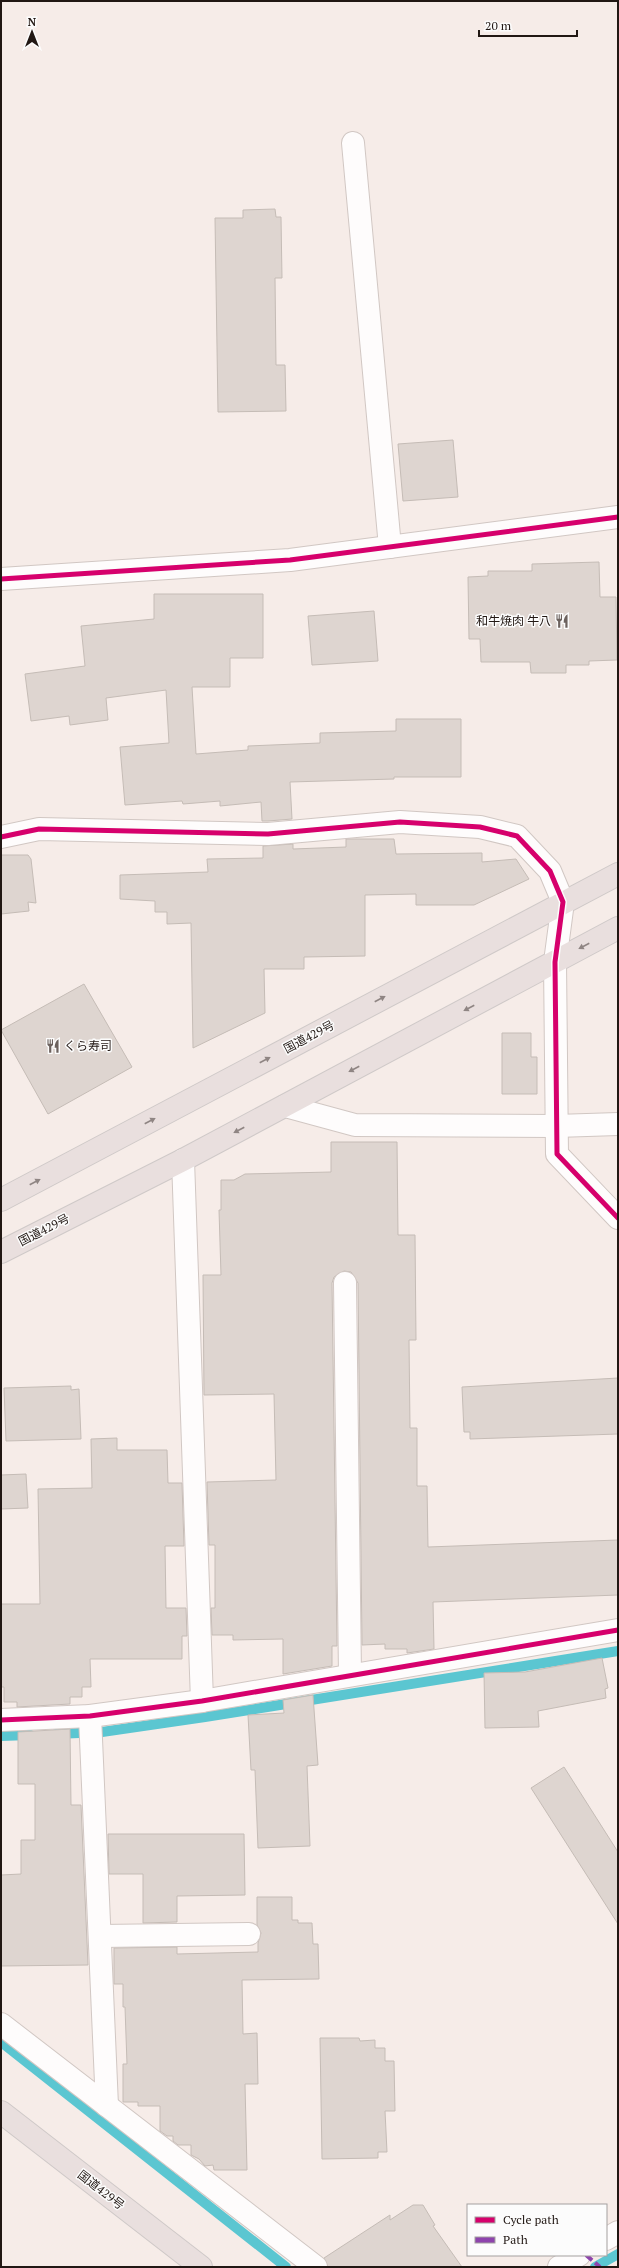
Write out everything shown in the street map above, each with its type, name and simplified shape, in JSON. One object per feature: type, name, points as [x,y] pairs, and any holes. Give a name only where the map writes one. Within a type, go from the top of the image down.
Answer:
[{"type":"highway","name":"国道429号","points":[[1,1200],[618,874]]},
{"type":"highway","name":"国道429号","points":[[1,1252],[183,1160],[618,928]]},
{"type":"highway","name":"国道429号","points":[[1,2112],[201,2267]]},
{"type":"street","points":[[353,143],[390,547]]},
{"type":"street","points":[[1,578],[290,560],[618,517]]},
{"type":"street","points":[[1,837],[39,829],[268,834],[400,822],[480,827],[517,836],[550,871],[563,902],[555,962],[557,1154],[618,1218]]},
{"type":"street","points":[[285,1106],[355,1125],[556,1126],[618,1124]]},
{"type":"street","points":[[183,1160],[202,1701]]},
{"type":"street","points":[[345,1283],[350,1675]]},
{"type":"street","points":[[1,1720],[91,1727],[202,1701],[618,1630]]},
{"type":"street","points":[[91,1727],[107,2106]]},
{"type":"street","points":[[101,1936],[249,1934]]},
{"type":"street","points":[[1,2024],[316,2267]]},
{"type":"street","points":[[607,2238],[618,2232]]},
{"type":"street","points":[[559,2267],[577,2256]]},
{"type":"building","points":[[275,209],[276,217],[281,217],[282,278],[275,278],[276,365],[285,365],[286,411],[218,412],[215,218],[243,218],[243,210]]},
{"type":"building","points":[[453,440],[458,497],[403,501],[398,444]]},
{"type":"building","points":[[599,562],[600,597],[616,597],[617,660],[589,661],[589,665],[566,665],[566,673],[531,673],[530,662],[481,662],[480,639],[469,639],[468,577],[488,576],[488,571],[532,571],[532,564]]},
{"type":"building","points":[[154,594],[263,594],[263,658],[230,658],[230,687],[192,687],[196,754],[248,750],[248,746],[320,743],[320,733],[396,731],[396,719],[461,719],[461,777],[394,777],[394,779],[290,782],[292,819],[268,821],[262,821],[261,802],[220,806],[220,801],[183,804],[182,801],[125,805],[120,747],[169,743],[166,690],[106,698],[108,720],[70,725],[69,716],[31,721],[25,674],[85,666],[81,626],[154,619]]},
{"type":"building","points":[[374,611],[378,661],[312,665],[308,616]]},
{"type":"building","points":[[346,839],[394,839],[396,854],[482,853],[482,862],[516,859],[529,879],[474,905],[416,905],[416,894],[365,895],[365,956],[304,957],[304,969],[264,969],[265,1013],[193,1048],[191,923],[167,924],[167,912],[155,912],[155,901],[120,899],[120,875],[208,872],[207,859],[263,858],[263,846],[293,844],[293,849],[346,847]]},
{"type":"building","points":[[1,855],[28,855],[31,859],[36,903],[28,902],[29,911],[1,914]]},
{"type":"building","points":[[84,984],[132,1067],[48,1114],[1,1030]]},
{"type":"building","points":[[502,1033],[531,1033],[531,1057],[537,1057],[537,1094],[502,1094]]},
{"type":"building","points":[[331,1142],[397,1142],[398,1235],[415,1235],[416,1340],[409,1340],[410,1428],[417,1428],[417,1486],[427,1486],[428,1547],[618,1540],[618,1595],[433,1602],[434,1649],[407,1653],[407,1649],[385,1649],[385,1644],[362,1645],[358,1283],[351,1272],[344,1271],[334,1277],[332,1283],[337,1646],[332,1646],[332,1666],[283,1674],[283,1639],[233,1640],[233,1635],[212,1635],[211,1608],[215,1608],[215,1545],[209,1545],[207,1482],[276,1480],[274,1394],[204,1395],[203,1275],[221,1275],[219,1210],[221,1210],[221,1180],[234,1180],[245,1174],[331,1172]]},
{"type":"building","points":[[618,1378],[618,1434],[470,1439],[470,1432],[464,1432],[462,1387]]},
{"type":"building","points":[[71,1386],[71,1390],[79,1389],[81,1439],[6,1441],[4,1388]]},
{"type":"building","points":[[117,1438],[117,1450],[167,1450],[168,1483],[182,1483],[184,1546],[165,1546],[166,1608],[186,1608],[187,1636],[182,1636],[182,1659],[90,1659],[91,1687],[82,1687],[82,1697],[70,1697],[70,1704],[17,1707],[17,1702],[4,1702],[4,1687],[1,1687],[1,1604],[40,1604],[38,1489],[92,1488],[91,1439]]},
{"type":"building","points":[[26,1474],[28,1508],[1,1509],[1,1475]]},
{"type":"building","points":[[602,1658],[608,1688],[605,1689],[606,1698],[538,1711],[539,1727],[485,1728],[484,1673],[525,1672]]},
{"type":"building","points":[[313,1695],[318,1765],[307,1766],[310,1846],[258,1848],[255,1770],[251,1770],[248,1715],[284,1713],[283,1700]]},
{"type":"building","points":[[70,1729],[71,1805],[81,1805],[88,1965],[1,1966],[1,1875],[21,1874],[21,1840],[35,1840],[35,1784],[18,1784],[18,1732]]},
{"type":"building","points":[[564,1767],[618,1852],[618,1924],[531,1788]]},
{"type":"building","points":[[108,1834],[244,1834],[245,1895],[177,1896],[177,1922],[143,1923],[143,1874],[109,1874]]},
{"type":"building","points":[[257,1897],[292,1897],[292,1920],[298,1920],[298,1923],[312,1923],[313,1944],[318,1944],[319,1979],[242,1980],[243,2034],[257,2033],[258,2084],[245,2084],[247,2170],[214,2170],[213,2165],[205,2166],[199,2159],[191,2155],[191,2145],[178,2145],[173,2141],[173,2136],[167,2136],[160,2131],[160,2106],[138,2106],[138,2102],[123,2102],[123,2064],[127,2064],[125,2007],[123,2007],[123,1984],[114,1984],[114,1948],[177,1947],[177,1954],[258,1952],[258,1943],[261,1933],[257,1925]]},
{"type":"building","points":[[320,2038],[359,2038],[360,2041],[375,2040],[375,2048],[385,2048],[385,2061],[394,2061],[395,2111],[385,2111],[387,2152],[378,2152],[378,2158],[322,2159]]},
{"type":"building","points":[[413,2205],[423,2205],[435,2225],[433,2226],[462,2267],[328,2267],[324,2258],[390,2215],[390,2220]]},
{"type":"waterway","points":[[56,1734],[102,1732],[205,1717],[618,1651]]},
{"type":"waterway","points":[[1,1736],[30,1735]]},
{"type":"waterway","points":[[1,2042],[286,2267]]},
{"type":"waterway","points":[[595,2267],[618,2254]]},
{"type":"marked path","points":[[587,2256],[600,2267]]},
{"type":"cycle path","points":[[1,579],[290,560],[618,517]]},
{"type":"cycle path","points":[[1,837],[39,829],[268,834],[400,822],[480,827],[517,836],[550,871],[563,902],[555,962],[557,1154],[618,1218]]},
{"type":"cycle path","points":[[1,1720],[90,1716],[202,1701],[618,1630]]},
{"type":"place","name":"和牛焼肉 牛八","points":[[562,621]]},
{"type":"place","name":"くら寿司","points":[[53,1046]]}]
